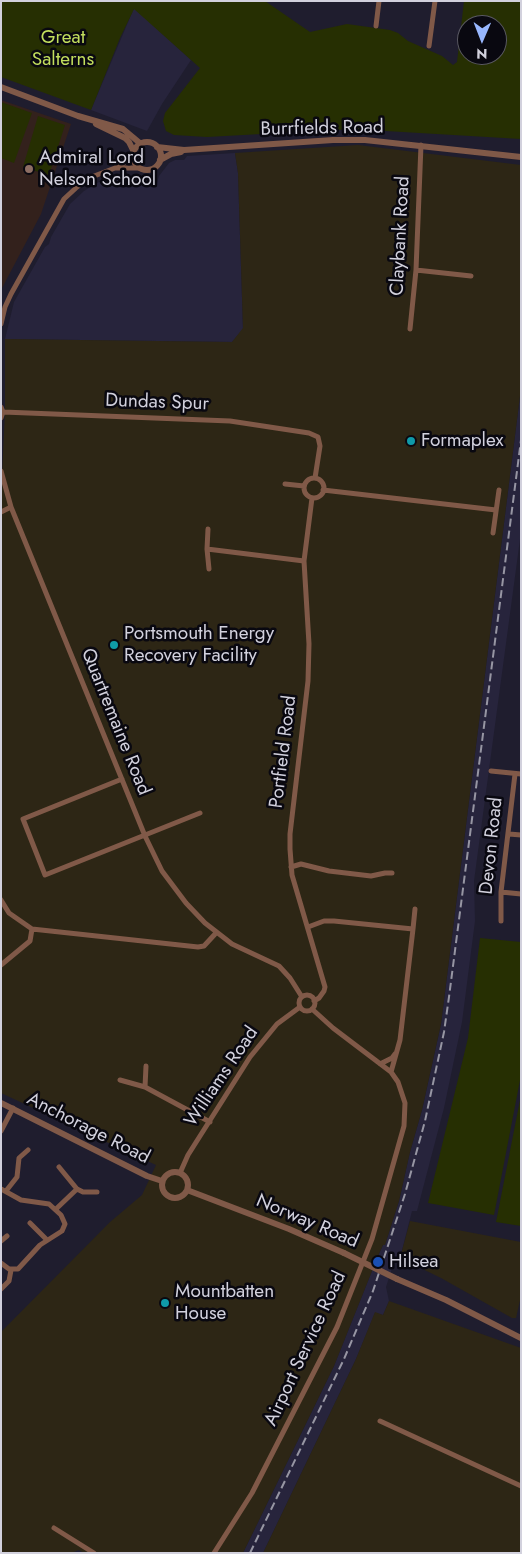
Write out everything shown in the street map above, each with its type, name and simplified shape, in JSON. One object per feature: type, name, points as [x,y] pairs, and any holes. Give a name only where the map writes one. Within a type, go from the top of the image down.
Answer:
[{"type":"street","points":[[376,26],[379,1]]},
{"type":"street","points":[[430,46],[435,1]]},
{"type":"street","points":[[1,87],[88,120],[123,137],[128,142],[134,155]]},
{"type":"street","points":[[88,120],[123,129],[141,144]]},
{"type":"street","name":"Burrfields Road","points":[[157,147],[184,150],[333,140],[365,140],[521,156]]},
{"type":"street","points":[[115,168],[140,168],[145,170],[153,168],[160,160],[161,154],[157,147],[151,143],[141,144],[135,149],[135,163],[140,168]]},
{"type":"street","name":"Claybank Road","points":[[410,329],[416,270],[421,145]]},
{"type":"street","name":"Burrfields Road","points":[[160,160],[184,150]]},
{"type":"street","points":[[1,324],[5,308],[12,294],[64,199],[89,178],[115,168],[134,155]]},
{"type":"street","points":[[416,270],[471,276]]},
{"type":"street","name":"Dundas Spur","points":[[2,412],[230,422],[309,433],[318,437],[320,446],[315,478]]},
{"type":"street","name":"Quartremaine Road","points":[[1,471],[11,507],[145,836],[162,871],[186,903],[216,933]]},
{"type":"street","points":[[315,478],[321,481],[323,490],[320,495],[312,498],[306,494],[304,486],[308,480],[315,478]]},
{"type":"street","points":[[285,484],[304,486]]},
{"type":"street","points":[[323,490],[496,510]]},
{"type":"street","points":[[493,532],[499,490]]},
{"type":"street","name":"Portfield Road","points":[[312,498],[304,560],[309,644],[308,681],[290,834],[291,866],[325,987],[319,998],[314,1001]]},
{"type":"street","points":[[1,512],[11,507]]},
{"type":"street","points":[[208,529],[209,569]]},
{"type":"street","points":[[207,549],[304,560]]},
{"type":"street","points":[[490,771],[518,774]]},
{"type":"street","name":"Devon Road","points":[[501,921],[501,892],[518,774]]},
{"type":"street","points":[[122,779],[23,820],[45,875],[200,813]]},
{"type":"street","points":[[509,834],[521,835]]},
{"type":"street","points":[[291,866],[301,864],[329,871],[371,876],[392,873]]},
{"type":"street","points":[[501,892],[521,894]]},
{"type":"street","points":[[1,900],[9,913],[32,929],[198,947],[204,946],[216,933],[232,944],[279,966],[290,978],[302,997]]},
{"type":"street","points":[[391,1072],[400,1040],[415,909]]},
{"type":"street","points":[[308,927],[324,921],[334,921],[413,929]]},
{"type":"street","points":[[1,966],[30,941],[32,929]]},
{"type":"street","points":[[309,996],[314,1001],[312,1009],[304,1011],[300,1007],[299,1002],[302,997],[309,996]]},
{"type":"street","name":"Williams Road","points":[[180,1173],[188,1155],[250,1057],[277,1024],[300,1007]]},
{"type":"street","name":"Airport Service Road","points":[[214,1553],[252,1493],[316,1372],[337,1327],[372,1239],[404,1126],[405,1103],[398,1082],[391,1072],[333,1028],[312,1009]]},
{"type":"street","points":[[380,1064],[392,1058],[397,1051]]},
{"type":"street","points":[[145,1087],[146,1066]]},
{"type":"street","points":[[120,1080],[145,1087],[210,1122]]},
{"type":"street","name":"Anchorage Road","points":[[1,1103],[146,1176],[162,1182]]},
{"type":"street","points":[[1,1131],[13,1108]]},
{"type":"street","points":[[1,1263],[11,1270],[16,1270],[22,1266],[31,1253],[46,1240],[60,1232],[65,1226],[63,1217],[47,1203],[33,1203],[20,1200],[4,1190],[17,1177],[19,1158],[28,1150]]},
{"type":"street","points":[[59,1167],[77,1189],[83,1192],[97,1192]]},
{"type":"street","points":[[171,1172],[180,1173],[186,1178],[188,1186],[181,1197],[169,1197],[162,1189],[162,1182],[171,1172]]},
{"type":"street","points":[[56,1209],[77,1189]]},
{"type":"street","name":"Norway Road","points":[[187,1190],[289,1229],[344,1253],[446,1300],[521,1338]]},
{"type":"street","points":[[30,1223],[46,1240]]},
{"type":"street","points":[[1,1242],[7,1236]]},
{"type":"street","points":[[1,1289],[9,1281],[11,1270]]},
{"type":"street","points":[[380,1421],[521,1486]]},
{"type":"street","points":[[54,1528],[94,1553]]},
{"type":"shaded area","points":[[134,8],[191,60],[147,131],[91,110]]},
{"type":"shaded area","name":"Admiral Lord Nelson School","points":[[1,100],[71,124],[41,214],[1,290]]},
{"type":"shaded area","points":[[358,145],[521,165],[521,388],[441,1024],[399,1201],[385,1245],[383,1245],[378,1256],[334,1366],[243,1553],[84,1553],[79,1550],[71,1553],[1,1553],[1,1332],[110,1222],[142,1195],[156,1165],[1,1093],[1,496],[5,412],[5,339],[232,342],[243,328],[238,173],[235,153]]},
{"type":"shaded area","points":[[235,153],[238,173],[243,329],[232,342],[5,339],[14,302],[45,247],[49,244],[70,204],[84,191],[104,179],[120,175],[139,175],[142,178],[143,186],[156,187],[159,176],[169,163],[175,160],[184,160],[187,156]]},
{"type":"shaded area","points":[[521,388],[521,532],[474,881],[475,921],[462,1022],[444,1108],[417,1211],[412,1211],[400,1258],[395,1259],[386,1287],[389,1301],[383,1315],[375,1313],[356,1359],[263,1553],[243,1553],[334,1366],[378,1256],[383,1245],[385,1245],[399,1201],[422,1110],[441,1024]]},
{"type":"shaded area","points":[[410,1221],[521,1242],[521,1296],[516,1318],[512,1318],[441,1278],[400,1258]]},
{"type":"shaded area","points":[[389,1301],[521,1348],[521,1553],[263,1553],[356,1359],[375,1312],[383,1315]]},
{"type":"green space","name":"Great Salterns","points":[[1,1],[265,1],[310,32],[347,24],[390,30],[398,33],[408,41],[442,56],[453,65],[457,62],[457,65],[507,65],[507,15],[462,15],[464,1],[521,1],[521,139],[352,129],[207,137],[174,135],[166,131],[163,121],[165,113],[200,68],[134,9],[120,38],[91,110],[1,77]]},
{"type":"green space","points":[[1,102],[32,113],[14,163],[1,158]]},
{"type":"green space","points":[[38,116],[65,125],[49,175],[23,167]]},
{"type":"green space","points":[[480,938],[521,942],[521,1075],[494,1215],[428,1203],[468,1038]]},
{"type":"green space","points":[[521,1095],[521,1226],[496,1222]]},
{"type":"railway","points":[[250,1553],[344,1359],[373,1291],[405,1194],[425,1121],[444,1032],[449,997],[521,440]]},
{"type":"place","name":"Admiral Lord Nelson School","points":[[29,169]]},
{"type":"place","name":"Formaplex","points":[[411,441]]},
{"type":"place","name":"Portsmouth Energy Recovery Facility","points":[[114,645]]},
{"type":"place","name":"Hilsea","points":[[378,1262]]},
{"type":"place","name":"Mountbatten House","points":[[165,1303]]}]
